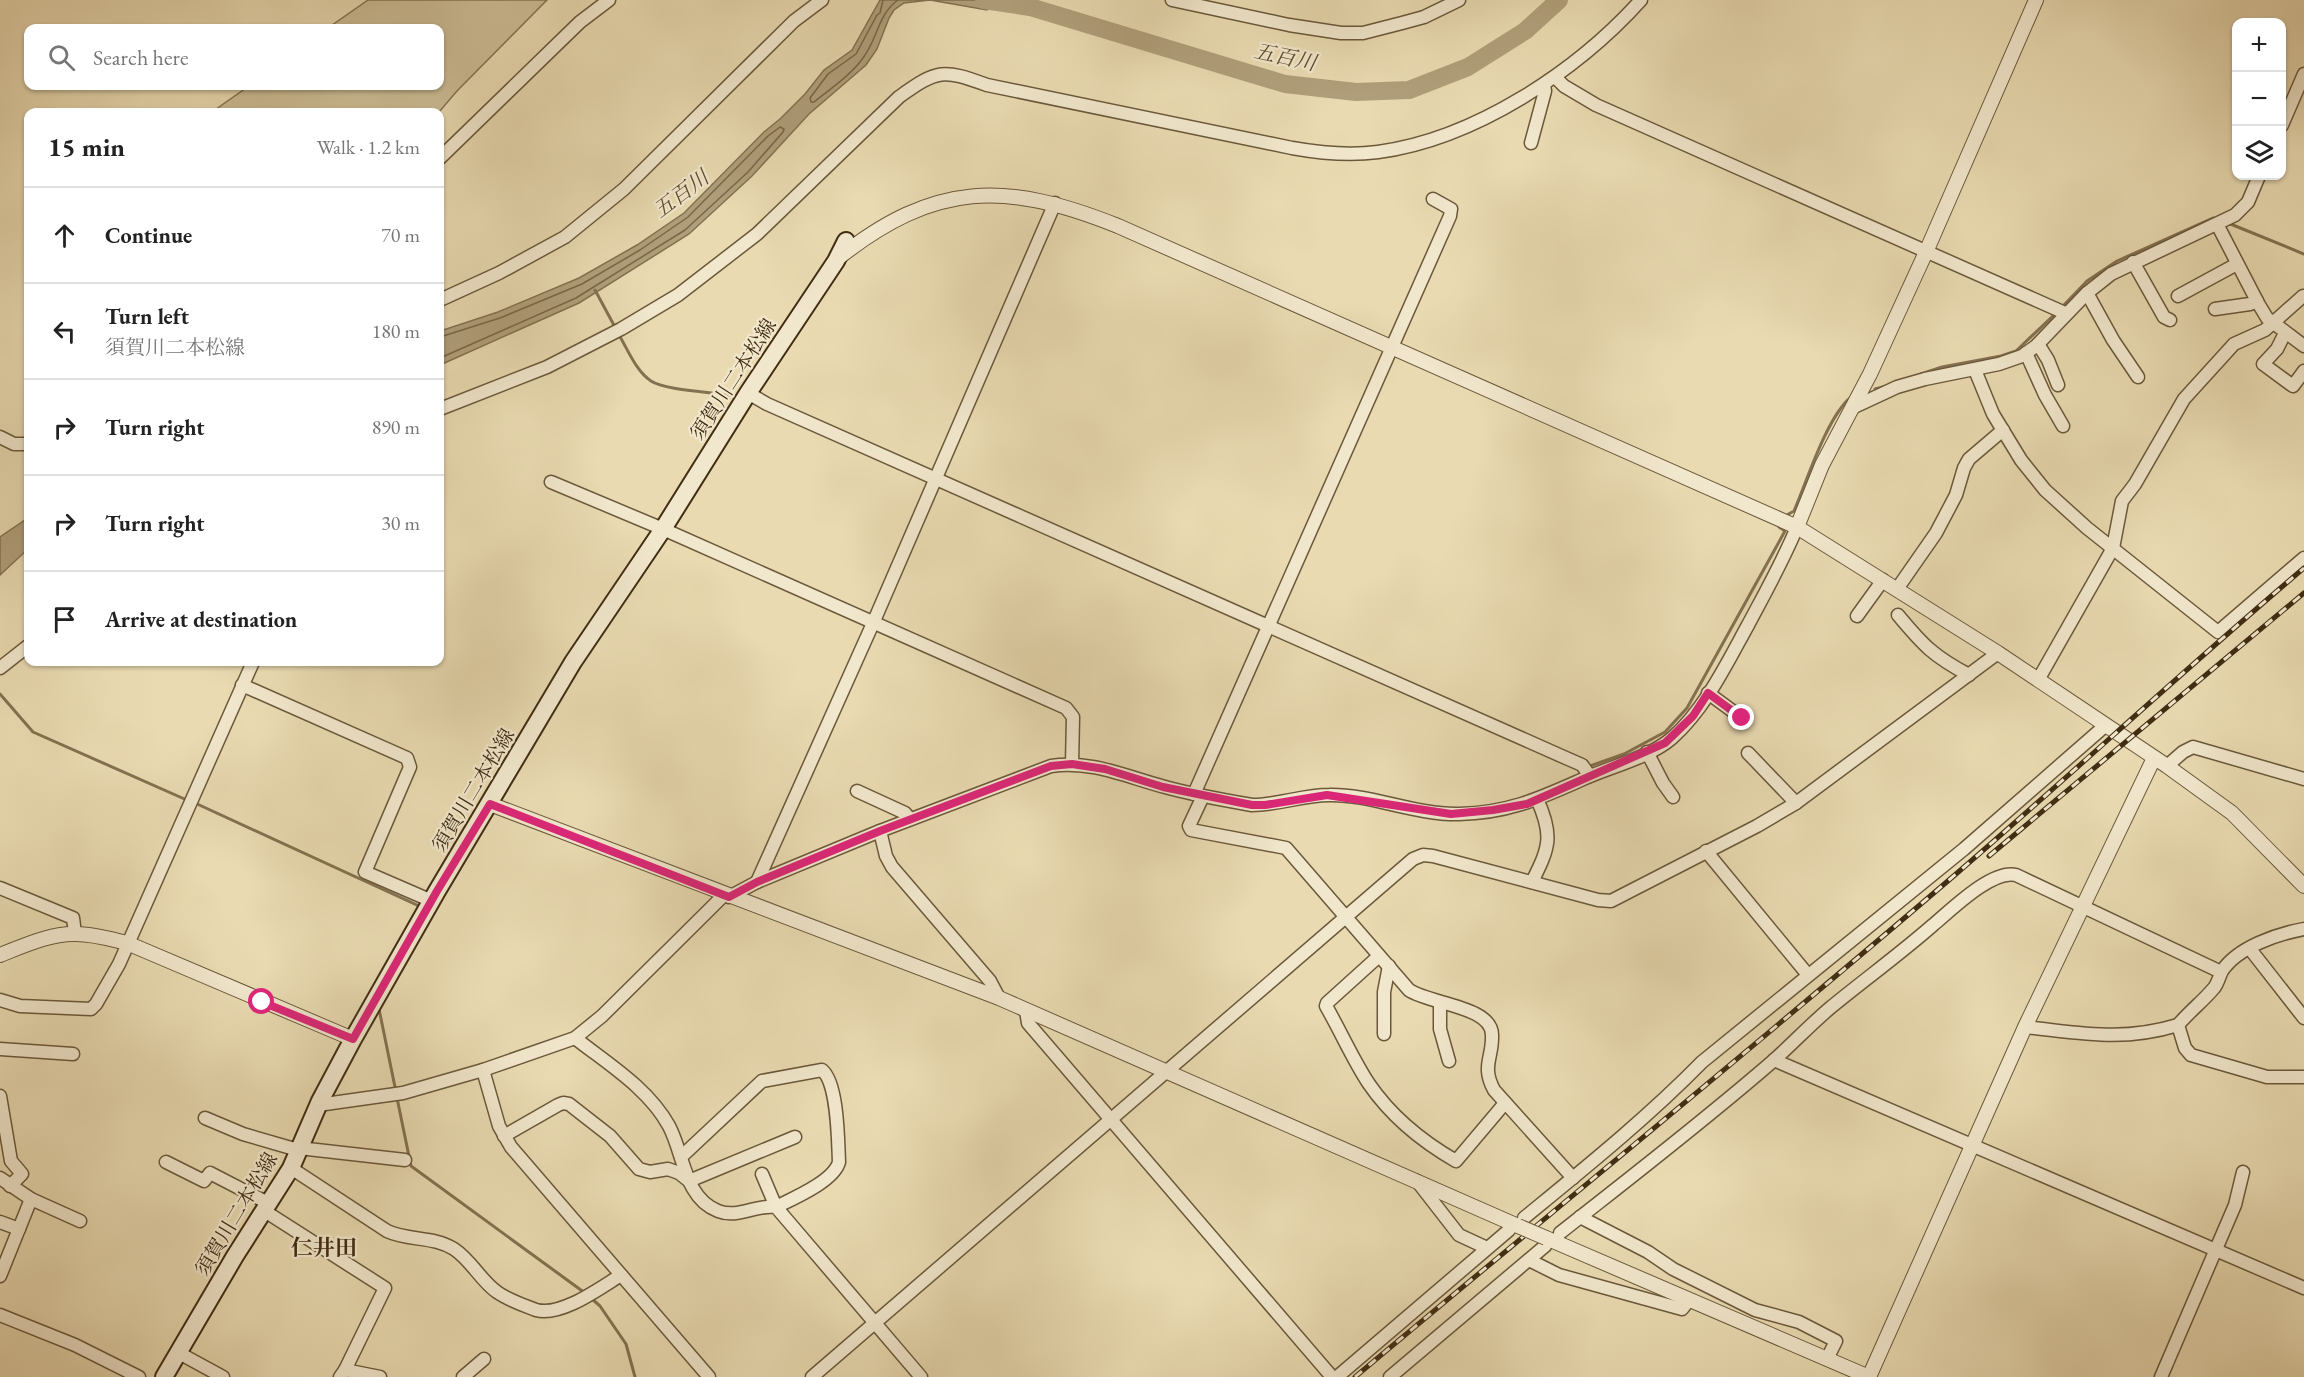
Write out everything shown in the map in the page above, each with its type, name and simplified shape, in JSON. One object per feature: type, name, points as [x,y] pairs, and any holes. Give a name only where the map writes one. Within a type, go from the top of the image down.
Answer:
[{"type":"main road","name":"須賀川二本松線","points":[[164,1377],[291,1168],[320,1101],[353,1039],[573,662],[663,529],[846,242]]},
{"type":"street","points":[[444,154],[580,22],[609,0]]},
{"type":"street","points":[[444,298],[499,273],[565,237],[624,189],[794,21],[822,0]]},
{"type":"street","points":[[1172,0],[1289,25],[1341,33],[1363,33],[1424,17],[1459,0]]},
{"type":"street","points":[[444,407],[547,367],[621,329],[678,295],[757,234],[899,97],[933,75],[955,73],[987,85],[1191,127],[1321,153],[1351,154],[1400,148],[1439,137],[1481,119],[1550,81],[1623,21],[1641,0]]},
{"type":"street","points":[[320,1101],[325,1104],[397,1094],[483,1070],[575,1038],[602,1016],[726,896],[910,819],[1051,766],[1072,764],[1105,769],[1163,787],[1252,805],[1337,795],[1433,813],[1451,814],[1511,808],[1538,800],[1647,752],[1672,738],[1693,716],[1708,693],[1785,556],[1822,465],[1854,407],[1926,252],[2036,0]]},
{"type":"street","points":[[2286,116],[2304,75]]},
{"type":"street","points":[[1531,143],[1545,91],[1550,81]]},
{"type":"street","points":[[1550,81],[1564,86],[1596,105],[2066,313]]},
{"type":"street","points":[[1854,407],[1897,387],[1925,379],[2011,362],[2038,344],[2066,313],[2111,274],[2235,215],[2248,202],[2257,180]]},
{"type":"street","points":[[836,261],[865,238],[891,222],[941,202],[963,198],[1004,195],[1055,203],[1118,226],[1797,527],[1998,653],[2168,766],[2232,813],[2304,886]]},
{"type":"street","points":[[1433,199],[1450,209],[1450,216],[1390,347],[1268,627],[1199,795],[1189,826],[1191,831],[1286,848],[1409,990],[1424,998],[1476,1013],[1488,1023],[1492,1034],[1487,1077],[1494,1090],[1573,1178]]},
{"type":"street","points":[[757,882],[1055,203]]},
{"type":"street","points":[[2218,224],[2257,301],[2272,322],[2304,346]]},
{"type":"street","points":[[2133,262],[2164,317],[2170,320]]},
{"type":"street","points":[[2178,296],[2238,264]]},
{"type":"street","points":[[2087,293],[2113,340],[2138,377]]},
{"type":"street","points":[[2038,680],[2113,548],[2122,501],[2135,484],[2184,399],[2234,344],[2265,330],[2304,295]]},
{"type":"street","points":[[2215,309],[2257,301]]},
{"type":"street","points":[[2285,333],[2277,350],[2263,364],[2293,386],[2304,371]]},
{"type":"street","points":[[2038,344],[2048,360],[2058,385]]},
{"type":"street","points":[[2026,353],[2045,395],[2063,426]]},
{"type":"street","points":[[1975,370],[1993,414],[2021,460],[2045,490],[2064,508],[2218,632],[2304,558]]},
{"type":"street","points":[[748,393],[767,404],[1582,765],[1590,776]]},
{"type":"street","points":[[1897,590],[1936,533],[1956,495],[1969,459],[2003,430]]},
{"type":"street","points":[[0,437],[14,444],[24,444]]},
{"type":"street","points":[[552,482],[873,621],[1066,708],[1073,717],[1072,764]]},
{"type":"street","points":[[1857,616],[1883,580]]},
{"type":"street","points":[[1898,615],[1925,648],[1969,675]]},
{"type":"street","points":[[0,668],[24,649]]},
{"type":"street","points":[[812,1377],[1413,859],[1423,855],[1598,900],[1611,901],[1757,826],[1796,803],[1998,653]]},
{"type":"street","points":[[0,1000],[20,1006],[91,1009],[96,1004],[118,964],[251,666]]},
{"type":"street","points":[[242,685],[407,758],[410,767],[365,872],[432,901]]},
{"type":"street","points":[[1708,693],[1742,718]]},
{"type":"street","points":[[1026,1011],[1028,1023],[1334,1377],[1573,1178],[1683,1082],[1702,1062],[1964,849],[2106,725]]},
{"type":"street","points":[[2168,766],[2183,752],[2193,747],[2304,779]]},
{"type":"street","points":[[1647,752],[1662,783],[1673,797]]},
{"type":"street","points":[[1748,753],[1796,803]]},
{"type":"street","points":[[490,804],[726,896],[999,998],[1517,1225],[1546,1242],[1869,1377],[2025,1027],[2154,758]]},
{"type":"street","points":[[857,791],[905,813],[910,819]]},
{"type":"street","points":[[1532,882],[1548,848],[1547,826],[1538,800]]},
{"type":"street","points":[[880,831],[886,856],[892,867],[990,981],[999,998]]},
{"type":"street","points":[[1706,851],[1808,975]]},
{"type":"street","points":[[1560,1233],[1774,1060],[1828,1010],[1961,902],[2001,874],[2016,874],[2221,972]]},
{"type":"street","points":[[0,888],[73,918],[75,933]]},
{"type":"street","points":[[2025,1027],[2095,1036],[2125,1036],[2154,1032],[2178,1025],[2215,986],[2221,972],[2237,956],[2289,932],[2304,929]]},
{"type":"street","points":[[0,955],[29,944],[75,933],[100,936],[126,944],[353,1039]]},
{"type":"street","points":[[2250,949],[2304,1018]]},
{"type":"street","points":[[1379,956],[1327,1002],[1326,1006],[1378,1095],[1409,1128],[1456,1161],[1505,1103]]},
{"type":"street","points":[[1384,1034],[1384,992],[1389,966]]},
{"type":"street","points":[[1440,1003],[1440,1029],[1449,1061]]},
{"type":"street","points":[[2178,1025],[2185,1048],[2191,1055],[2267,1077],[2304,1077]]},
{"type":"street","points":[[575,1038],[641,1090],[657,1108],[670,1127],[689,1181],[702,1201],[713,1209],[725,1213],[737,1214],[768,1206],[776,1207],[820,1183],[839,1165],[833,1098],[828,1078],[822,1070],[762,1081],[681,1157]]},
{"type":"street","points":[[0,1049],[74,1054]]},
{"type":"street","points":[[1774,1060],[2304,1288]]},
{"type":"street","points":[[483,1070],[499,1126],[517,1154],[709,1377]]},
{"type":"street","points":[[0,1096],[11,1161],[22,1174],[10,1186]]},
{"type":"street","points":[[504,1136],[563,1102],[569,1104],[610,1136],[639,1169],[650,1172],[668,1168],[689,1181]]},
{"type":"street","points":[[205,1118],[243,1134],[298,1149],[405,1160]]},
{"type":"street","points":[[689,1181],[795,1137]]},
{"type":"street","points":[[166,1162],[204,1181],[210,1173],[266,1206],[320,1248],[386,1288],[342,1374],[380,1377]]},
{"type":"street","points":[[291,1168],[387,1232],[406,1238],[429,1239],[453,1248],[496,1292],[542,1312],[589,1295],[621,1275]]},
{"type":"street","points":[[2161,1377],[2235,1205],[2243,1172]]},
{"type":"street","points":[[762,1174],[776,1207],[921,1377]]},
{"type":"street","points":[[0,1178],[32,1198],[80,1221]]},
{"type":"street","points":[[1417,1181],[1459,1235],[1487,1248]]},
{"type":"street","points":[[0,1276],[32,1198]]},
{"type":"street","points":[[1580,1217],[1648,1252],[1673,1269],[1755,1310],[1799,1322],[1836,1341],[1827,1359]]},
{"type":"street","points":[[0,1222],[19,1228]]},
{"type":"street","points":[[1390,1377],[1529,1260],[1546,1242]]},
{"type":"street","points":[[1529,1260],[1558,1275],[1682,1309],[1689,1300]]},
{"type":"street","points":[[0,1315],[75,1345],[139,1377]]},
{"type":"street","points":[[179,1353],[223,1377]]},
{"type":"street","points":[[463,1377],[484,1359]]},
{"type":"shaded area","points":[[368,0],[547,0],[442,108],[218,108],[243,90],[444,90],[444,24],[334,24]]},
{"type":"water","points":[[880,0],[930,0],[904,3],[894,10],[877,49],[866,65],[809,114],[752,176],[689,234],[579,303],[444,363],[444,330],[498,312],[579,278],[637,245],[684,213],[805,94],[824,70],[852,50]]},
{"type":"water","points":[[930,0],[993,0],[987,10]]},
{"type":"water","points":[[24,521],[24,553],[0,575],[0,537]]},
{"type":"waterway","name":"五百川","points":[[984,0],[1030,7],[1285,84],[1356,92],[1409,90],[1468,67],[1525,31],[1559,0]]},
{"type":"waterway","points":[[2063,306],[2087,281],[2117,261],[2213,218],[2216,219]]},
{"type":"waterway","points":[[2228,223],[2304,254]]},
{"type":"waterway","points":[[595,290],[616,329]]},
{"type":"waterway","points":[[1921,374],[1942,367],[2016,351],[2055,314]]},
{"type":"waterway","points":[[619,335],[637,366],[651,381],[668,387],[739,397]]},
{"type":"waterway","points":[[1875,389],[1887,386]]},
{"type":"waterway","points":[[1785,516],[1794,511],[1825,435],[1841,408],[1850,398]]},
{"type":"waterway","points":[[1587,767],[1624,754],[1665,732],[1687,708],[1785,531],[1779,527]]},
{"type":"waterway","points":[[0,694],[33,732],[189,801]]},
{"type":"waterway","points":[[195,803],[419,906]]},
{"type":"waterway","points":[[379,1009],[396,1092]]},
{"type":"waterway","points":[[397,1098],[411,1166],[585,1293]]},
{"type":"waterway","points":[[592,1299],[600,1306],[626,1344],[635,1377]]},
{"type":"railway","points":[[1355,1377],[1882,938],[2304,568]]},
{"type":"railway","points":[[1989,856],[2304,593]]},
{"type":"district","name":"仁井田","points":[[324,1247]]},
{"type":"route","points":[[262,1002],[353,1039],[437,891],[490,804],[729,897],[757,882],[880,831],[1051,766],[1072,764],[1105,769],[1163,787],[1252,805],[1337,795],[1433,813],[1462,814],[1527,804],[1665,743],[1693,716],[1708,693],[1742,718]]}]
